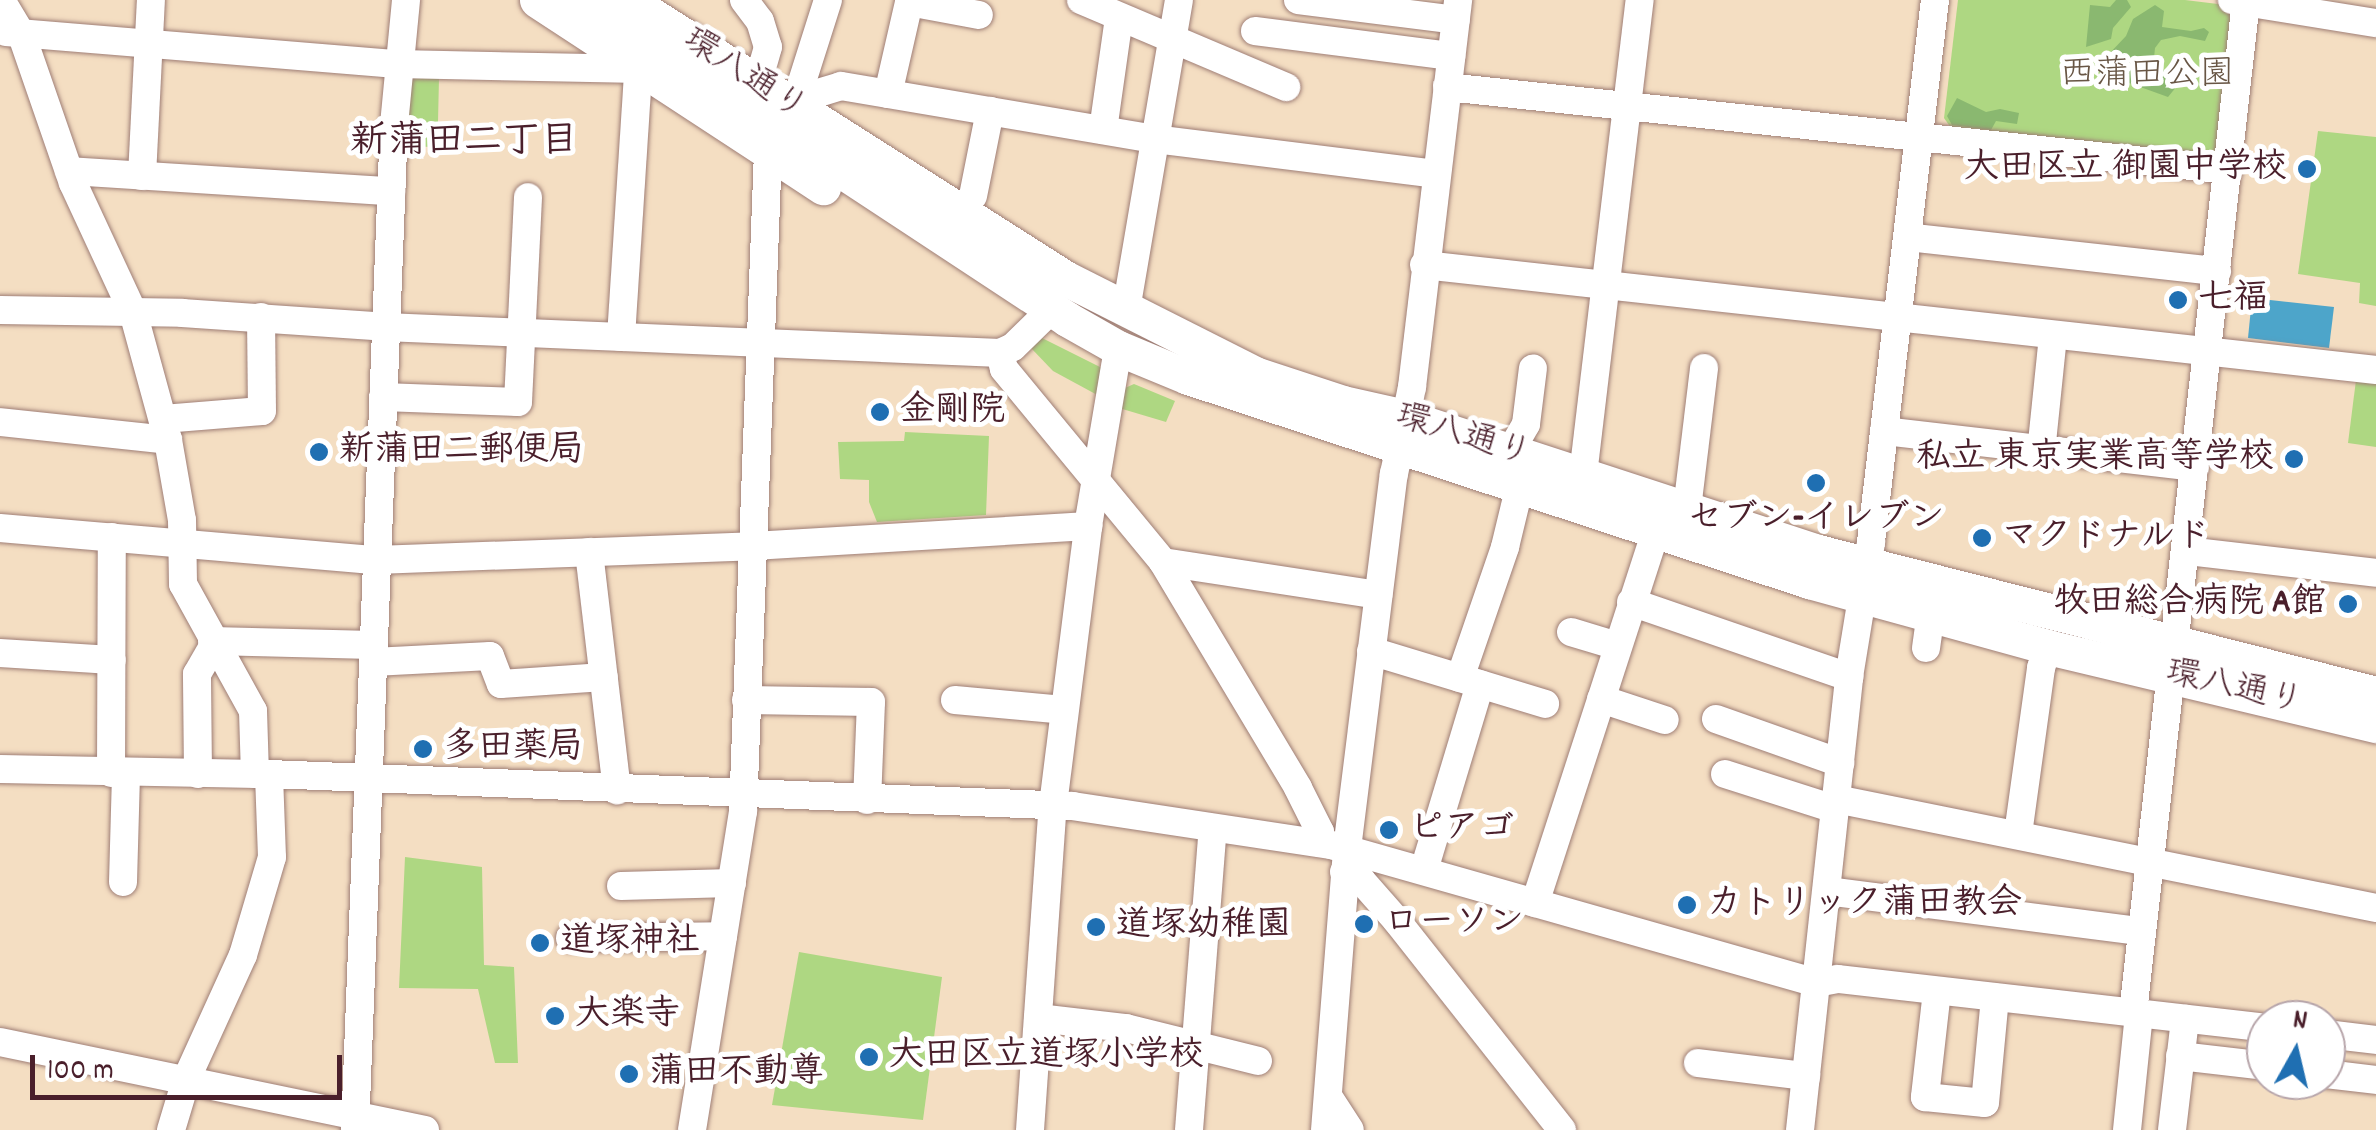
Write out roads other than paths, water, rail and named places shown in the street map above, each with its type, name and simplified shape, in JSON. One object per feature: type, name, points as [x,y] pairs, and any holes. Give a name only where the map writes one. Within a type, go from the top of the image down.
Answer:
[{"type":"main road","points":[[537,0],[943,265],[1062,302]]},
{"type":"main road","name":"環八通り","points":[[582,0],[1062,302],[1126,310],[1254,374],[1343,403],[1402,431],[1515,468],[1655,533],[1863,580],[2174,659],[2376,725]]},
{"type":"main road","name":"環八通り","points":[[628,0],[1062,302],[1118,348],[1319,423],[1402,431]]},
{"type":"main road","points":[[671,0],[1021,229],[1062,302]]},
{"type":"main road","name":"環八通り","points":[[1515,468],[1583,475],[1687,510],[1863,580],[1928,631],[2174,659],[2376,694]]},
{"type":"street","points":[[0,0],[68,171],[133,312],[165,430],[183,543],[183,584],[254,711],[272,857],[243,955],[186,1080],[171,1130]]},
{"type":"street","points":[[142,176],[151,0]]},
{"type":"street","points":[[355,1123],[385,327],[397,64],[406,0]]},
{"type":"street","points":[[744,0],[760,21],[768,47],[764,61]]},
{"type":"street","points":[[828,0],[808,89],[841,86],[1155,139],[1436,174]]},
{"type":"street","points":[[1081,0],[1286,88]]},
{"type":"street","points":[[1126,310],[1179,0]]},
{"type":"street","points":[[1298,0],[1457,10],[1371,651],[1337,855],[1326,1130]]},
{"type":"street","points":[[1583,475],[1640,0]]},
{"type":"street","points":[[1800,1130],[1849,677],[1899,319],[1934,0]]},
{"type":"street","points":[[2127,1130],[2141,931],[2229,170],[2241,1],[2376,23]]},
{"type":"street","points":[[888,94],[908,2],[979,15]]},
{"type":"street","points":[[1103,130],[1119,17]]},
{"type":"street","points":[[1255,30],[1451,56]]},
{"type":"street","points":[[10,32],[397,64],[640,70],[621,337]]},
{"type":"street","points":[[1447,87],[2229,170]]},
{"type":"street","points":[[973,196],[990,111]]},
{"type":"street","points":[[692,1130],[743,794],[768,151]]},
{"type":"street","points":[[68,171],[392,192]]},
{"type":"street","points":[[383,397],[518,402],[528,197]]},
{"type":"street","points":[[1907,237],[2216,272]]},
{"type":"street","points":[[1424,265],[2376,370]]},
{"type":"street","points":[[0,310],[260,317],[385,327],[1000,353],[1013,347],[1062,302]]},
{"type":"street","points":[[0,422],[165,430],[262,411],[260,317]]},
{"type":"street","points":[[2041,452],[2053,336]]},
{"type":"street","points":[[1030,1130],[1053,805],[1088,526],[1118,348]]},
{"type":"street","points":[[1000,353],[1004,369],[1163,562],[1298,788],[1320,832],[1562,1130]]},
{"type":"street","points":[[1424,870],[1505,547],[1533,368]]},
{"type":"street","points":[[1687,510],[1704,368]]},
{"type":"street","points":[[1884,430],[2041,452],[2195,466]]},
{"type":"street","points":[[0,528],[376,560],[753,546],[1088,526]]},
{"type":"street","points":[[1535,903],[1655,533]]},
{"type":"street","points":[[112,537],[112,660],[123,882]]},
{"type":"street","points":[[2187,551],[2376,573]]},
{"type":"street","points":[[589,552],[617,790]]},
{"type":"street","points":[[1163,562],[1378,595]]},
{"type":"street","points":[[1631,602],[1849,677]]},
{"type":"street","points":[[1571,632],[1617,646]]},
{"type":"street","points":[[213,643],[373,654],[490,656],[501,684],[604,677]]},
{"type":"street","points":[[198,774],[197,674],[213,643]]},
{"type":"street","points":[[2018,834],[2041,668],[2048,647]]},
{"type":"street","points":[[1371,651],[1545,704]]},
{"type":"street","points":[[0,653],[112,660]]},
{"type":"street","points":[[1601,699],[1665,720]]},
{"type":"street","points":[[746,700],[871,702],[867,800]]},
{"type":"street","points":[[955,700],[1064,710]]},
{"type":"street","points":[[1716,719],[1840,763]]},
{"type":"street","points":[[0,769],[262,774],[1053,805],[1213,828],[1424,870],[1816,983],[1838,979],[2246,1026]]},
{"type":"street","points":[[1725,774],[1836,804],[1906,805],[2018,834],[2376,908]]},
{"type":"street","points":[[1189,1130],[1213,828]]},
{"type":"street","points":[[621,886],[732,883]]},
{"type":"street","points":[[1827,891],[2141,931]]},
{"type":"street","points":[[570,938],[723,936]]},
{"type":"street","points":[[1937,991],[1925,1097],[1984,1103],[1995,997]]},
{"type":"street","points":[[1038,1018],[1126,1028],[1258,1061]]},
{"type":"street","points":[[2172,1130],[2185,1019]]},
{"type":"street","points":[[2346,1036],[2376,1040]]},
{"type":"street","points":[[0,1042],[186,1080],[355,1123],[425,1130]]},
{"type":"street","points":[[2180,1056],[2246,1064]]},
{"type":"street","points":[[1698,1063],[1806,1076]]},
{"type":"street","points":[[2346,1076],[2376,1080]]},
{"type":"street","points":[[1328,1096],[1350,1130]]},
{"type":"water","points":[[2252,298],[2334,307],[2329,348],[2248,338]]},
{"type":"place","name":"大田区立 御園中学校","points":[[2307,169]]},
{"type":"place","name":"七福","points":[[2178,300]]},
{"type":"place","name":"金剛院","points":[[880,412]]},
{"type":"place","name":"新蒲田二郵便局","points":[[319,452]]},
{"type":"place","name":"私立 東京実業高等学校","points":[[2294,459]]},
{"type":"place","name":"セブン-イレブン","points":[[1816,483]]},
{"type":"place","name":"マクドナルド","points":[[1982,538]]},
{"type":"place","name":"牧田総合病院 A館","points":[[2348,604]]},
{"type":"place","name":"多田薬局","points":[[423,749]]},
{"type":"place","name":"ピアゴ","points":[[1389,830]]},
{"type":"place","name":"カトリック蒲田教会","points":[[1687,905]]},
{"type":"place","name":"ローソン","points":[[1364,924]]},
{"type":"place","name":"道塚幼稚園","points":[[1096,927]]},
{"type":"place","name":"道塚神社","points":[[540,943]]},
{"type":"place","name":"大楽寺","points":[[555,1016]]},
{"type":"place","name":"大田区立道塚小学校","points":[[869,1057]]},
{"type":"place","name":"蒲田不動尊","points":[[629,1074]]},
{"type":"district","name":"新蒲田二丁目","points":[[464,144]]},
{"type":"park label","name":"西蒲田公園","points":[[2147,76]]}]
